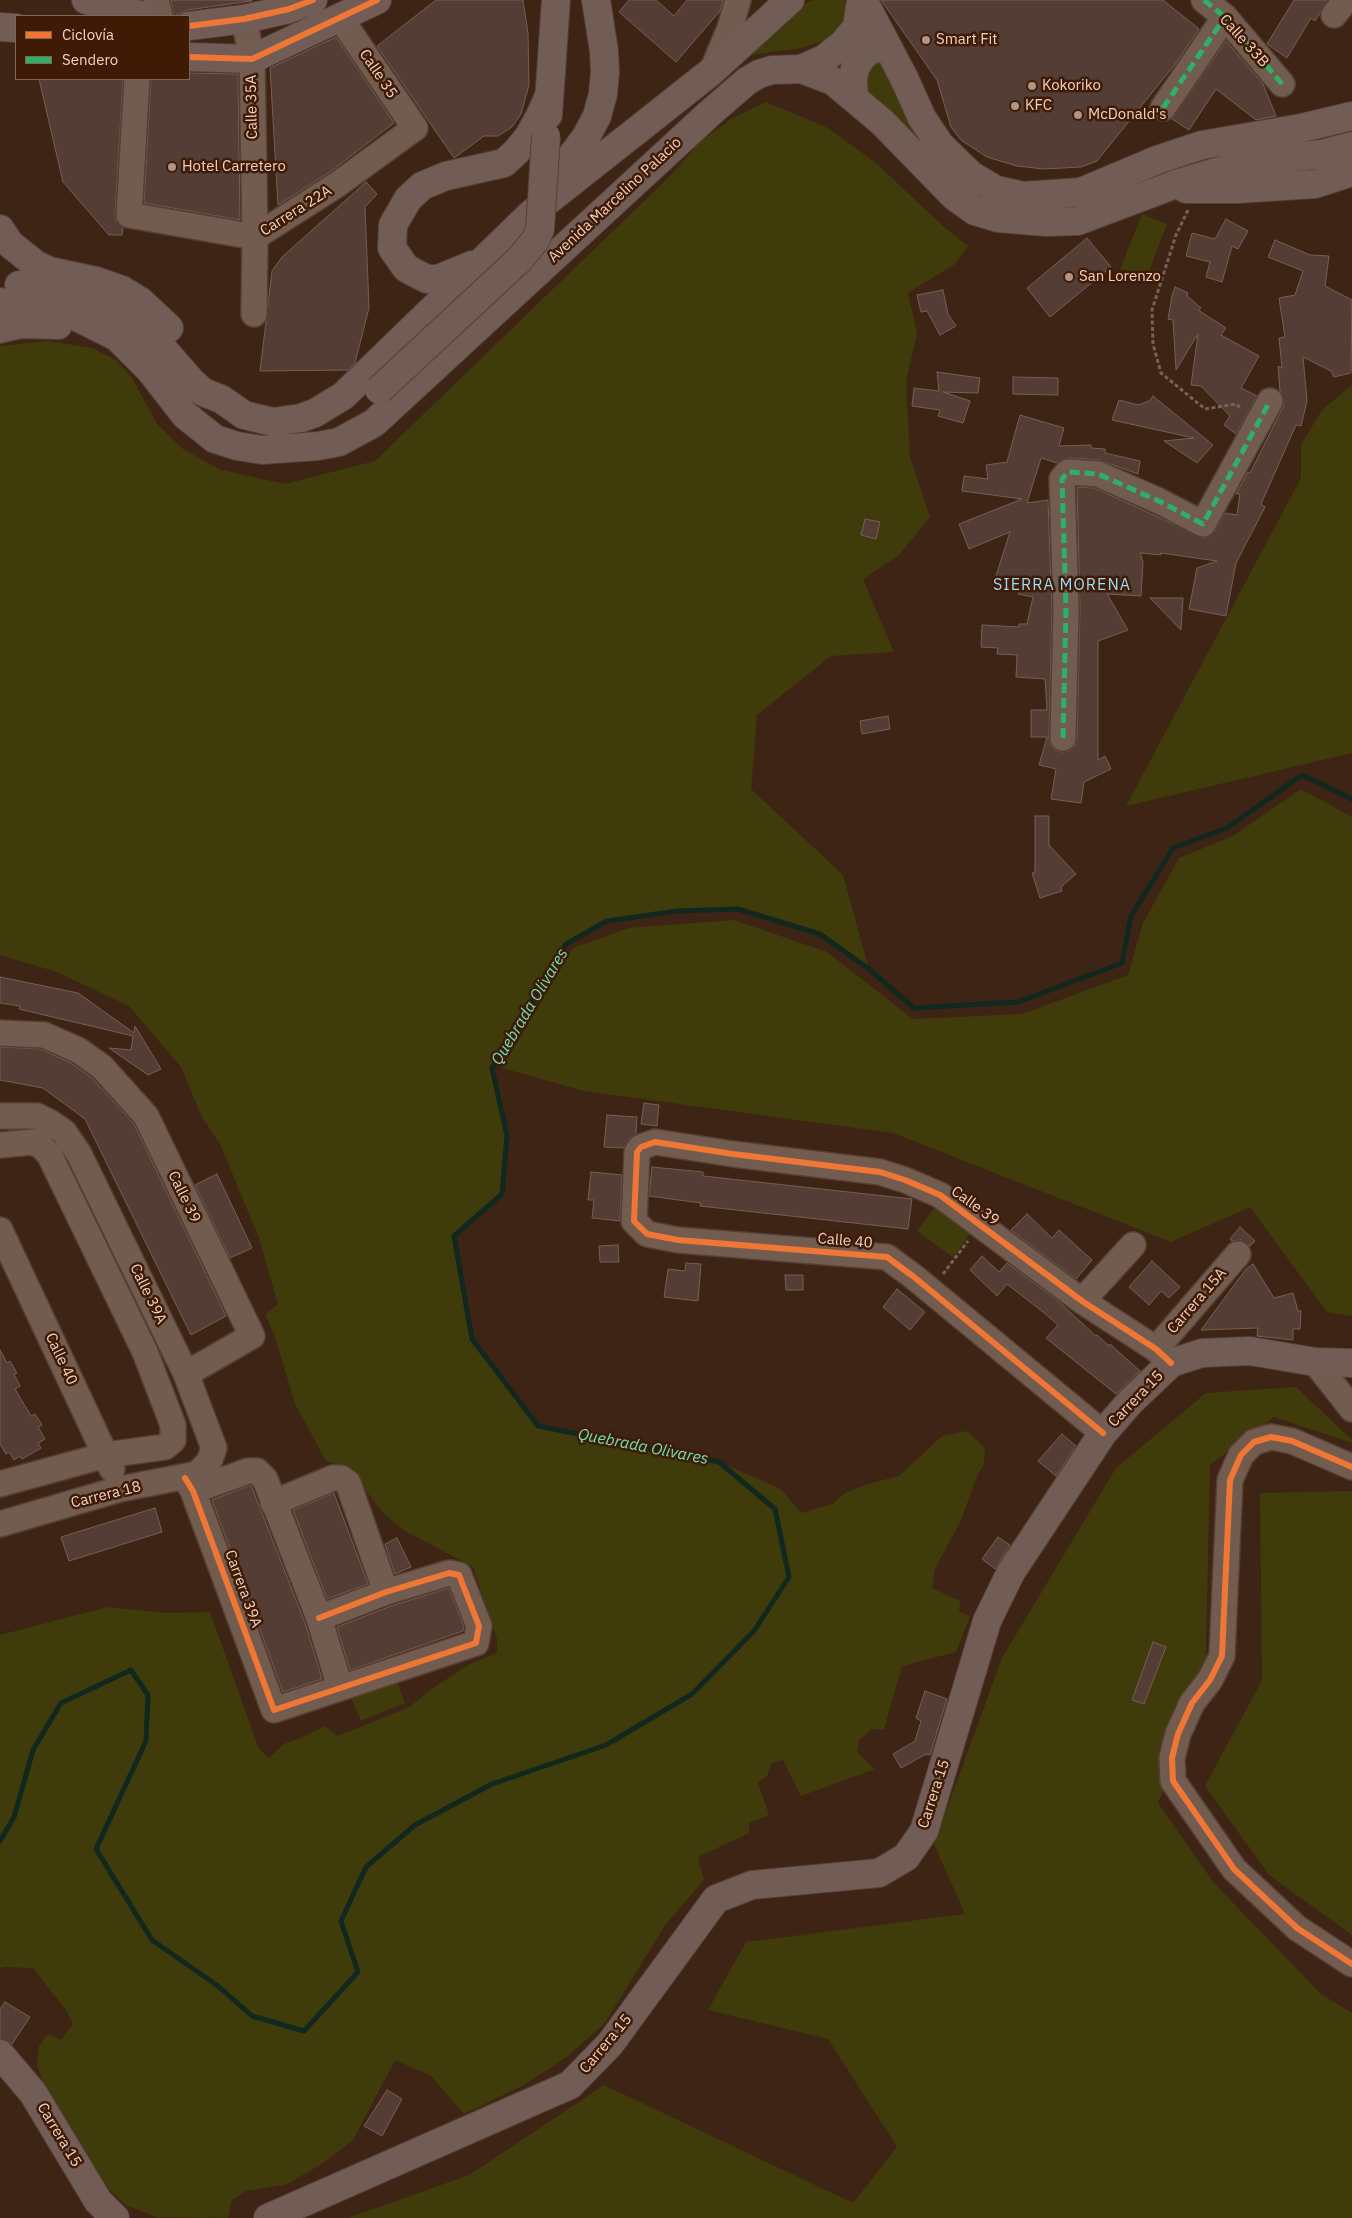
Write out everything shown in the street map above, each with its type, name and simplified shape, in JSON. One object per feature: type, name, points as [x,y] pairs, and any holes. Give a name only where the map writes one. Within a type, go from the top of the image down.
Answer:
[{"type":"main road","points":[[86,0],[140,15]]},
{"type":"main road","points":[[190,26],[244,20],[289,9],[313,0]]},
{"type":"main road","points":[[190,57],[252,59],[341,19],[377,0]]},
{"type":"main road","points":[[270,450],[331,426],[379,390],[520,259],[533,244],[540,229],[556,0]]},
{"type":"main road","points":[[531,214],[586,137],[596,116],[605,72],[596,0]]},
{"type":"main road","points":[[0,283],[88,299],[134,320],[157,342],[191,381],[204,392],[221,400],[244,415],[273,422],[288,421],[314,413],[343,396],[531,214],[712,71],[790,0]]},
{"type":"main road","points":[[862,0],[889,49],[922,118],[940,145],[971,175],[996,190],[1023,196],[1081,192],[1157,160],[1202,145],[1301,128],[1352,116]]},
{"type":"main road","points":[[801,69],[824,59],[843,44],[857,27],[862,0]]},
{"type":"main road","points":[[0,27],[15,28]]},
{"type":"main road","points":[[854,98],[853,80],[855,68],[862,57],[872,48],[889,49]]},
{"type":"main road","name":"Avenida Marcelino Palacio","points":[[0,302],[71,314],[117,337],[138,355],[185,415],[215,439],[237,446],[270,450],[318,446],[339,442],[374,423],[747,81],[772,70],[801,69],[833,81],[882,122],[954,196],[975,211],[998,218],[1046,222],[1078,221],[1176,184],[1250,162],[1322,154],[1352,146]]},
{"type":"main road","points":[[486,258],[452,275],[427,279],[406,268],[397,258],[392,248],[393,225],[408,199],[422,186],[446,176],[504,163],[518,151],[529,136],[549,96]]},
{"type":"main road","name":"Avenida Marcelino Palacio","points":[[1165,189],[1315,184],[1352,172]]},
{"type":"main road","points":[[0,230],[10,244],[36,264],[49,271],[96,281],[122,290],[140,301],[175,334],[211,381],[221,400]]},
{"type":"main road","points":[[0,329],[22,324],[98,326]]},
{"type":"main road","name":"Carrera 15","points":[[268,2218],[570,2085],[610,2044],[716,1899],[752,1885],[879,1874],[906,1857],[924,1831],[987,1621],[1011,1572],[1103,1432],[1131,1401],[1163,1356],[1250,1351],[1315,1362],[1352,1364]]},
{"type":"main road","name":"Carrera 15","points":[[0,2054],[33,2093],[98,2201],[116,2218]]},
{"type":"street","points":[[156,0],[160,15]]},
{"type":"street","points":[[712,71],[730,28],[738,0]]},
{"type":"street","name":"Calle 33B","points":[[1204,0],[1225,17],[1282,84]]},
{"type":"street","points":[[1164,108],[1225,17]]},
{"type":"street","name":"Calle 35","points":[[341,19],[415,128]]},
{"type":"street","name":"Calle 35A","points":[[244,20],[252,59],[255,237],[254,314]]},
{"type":"street","name":"Carrera 22A","points":[[137,80],[129,215],[255,237],[338,184],[415,128]]},
{"type":"street","points":[[1063,738],[1066,609],[1062,479],[1068,472],[1098,474],[1159,501],[1203,524],[1265,411]]},
{"type":"street","name":"Calle 39","points":[[0,1033],[44,1035],[78,1050],[102,1067],[146,1116],[252,1336],[186,1374]]},
{"type":"street","name":"Calle 39A","points":[[0,1116],[37,1116],[64,1132],[79,1154],[186,1374],[214,1448],[209,1462]]},
{"type":"street","name":"Calle 39A","points":[[0,1146],[33,1142],[41,1146],[49,1154],[145,1352],[173,1425],[173,1440],[165,1447],[106,1455]]},
{"type":"street","name":"Calle 39","points":[[641,1147],[655,1142],[733,1154],[880,1172],[940,1195],[1082,1301],[1163,1356]]},
{"type":"street","name":"Calle 40","points":[[641,1147],[636,1152],[634,1221],[646,1234],[678,1240],[886,1257],[930,1290],[1103,1432]]},
{"type":"street","name":"Calle 40","points":[[0,1230],[106,1455],[120,1490]]},
{"type":"street","points":[[1082,1301],[1133,1245]]},
{"type":"street","name":"Carrera 15A","points":[[1163,1356],[1238,1254]]},
{"type":"street","points":[[1315,1362],[1352,1409]]},
{"type":"street","points":[[1352,1466],[1292,1441],[1271,1437],[1254,1442],[1241,1455],[1230,1480],[1222,1656],[1210,1680],[1192,1703],[1178,1734],[1172,1758],[1173,1781],[1234,1869],[1297,1928],[1352,1964]]},
{"type":"street","points":[[0,1484],[106,1455]]},
{"type":"street","name":"Carrera 18","points":[[0,1524],[120,1490],[189,1485],[209,1462]]},
{"type":"street","points":[[189,1485],[248,1471],[257,1471],[265,1478],[273,1503],[319,1618],[340,1687],[476,1643],[479,1626],[459,1575],[449,1573],[386,1592],[319,1618]]},
{"type":"street","points":[[273,1503],[332,1478],[341,1478],[348,1484],[386,1592]]},
{"type":"street","name":"Carrera 39A","points":[[189,1485],[274,1710],[340,1687]]},
{"type":"path","points":[[1197,189],[1176,235],[1152,310],[1153,344],[1158,364],[1161,373],[1205,409],[1236,404],[1265,411]]},
{"type":"path","points":[[930,1290],[981,1225]]},
{"type":"shaded area","points":[[813,0],[845,0],[847,22],[838,36],[802,48],[750,55],[789,11]]},
{"type":"shaded area","points":[[875,53],[961,178],[913,140],[859,84]]},
{"type":"shaded area","points":[[766,102],[826,127],[849,143],[877,164],[944,227],[968,246],[955,264],[908,293],[917,333],[906,381],[910,457],[930,517],[899,555],[863,579],[894,652],[831,656],[757,715],[751,789],[843,875],[869,969],[820,934],[738,909],[677,911],[607,921],[566,944],[492,1068],[507,1136],[502,1194],[454,1236],[472,1339],[538,1426],[719,1462],[781,1489],[801,1513],[832,1504],[845,1493],[871,1483],[899,1476],[942,1436],[967,1431],[985,1448],[984,1464],[976,1479],[961,1520],[935,1569],[932,1588],[960,1601],[959,1612],[970,1616],[956,1652],[902,1666],[884,1729],[872,1729],[859,1740],[857,1752],[875,1769],[801,1796],[783,1760],[771,1763],[767,1776],[758,1783],[769,1815],[749,1823],[749,1833],[698,1857],[704,1880],[666,1924],[605,2023],[568,2056],[524,2085],[464,2114],[431,2076],[395,2060],[353,2140],[322,2164],[287,2184],[246,2191],[232,2200],[228,2218],[157,2217],[127,2206],[101,2182],[46,2090],[37,2065],[39,2046],[48,2034],[61,2040],[73,2024],[66,2010],[33,1968],[3,1967],[0,1969],[0,1635],[108,1607],[167,1613],[210,1612],[259,1749],[269,1758],[284,1744],[325,1726],[338,1736],[409,1707],[433,1688],[473,1662],[497,1653],[497,1639],[473,1567],[405,1531],[383,1513],[349,1469],[326,1461],[295,1404],[275,1337],[265,1314],[278,1304],[259,1238],[220,1144],[202,1117],[181,1067],[129,1006],[57,972],[0,955],[0,346],[47,341],[92,348],[116,360],[132,378],[157,424],[183,449],[221,470],[285,484],[375,461],[671,175],[700,142],[731,119]]},
{"type":"shaded area","points":[[1142,214],[1167,224],[1146,279],[1120,269]]},
{"type":"shaded area","points":[[1352,385],[1352,753],[1126,806],[1301,478],[1301,445],[1322,410]]},
{"type":"shaded area","points":[[1301,789],[1352,817],[1352,1316],[1327,1312],[1250,1207],[1171,1242],[893,1133],[584,1091],[502,1068],[573,948],[629,928],[734,920],[827,952],[913,1019],[1022,1014],[1128,975],[1143,923],[1179,858],[1233,836]]},
{"type":"shaded area","points":[[935,1207],[970,1234],[953,1257],[917,1231]]},
{"type":"shaded area","points":[[1296,1387],[1352,1440],[1352,1443],[1274,1417],[1210,1465],[1205,1692],[1158,1803],[1214,1883],[1321,1994],[1352,2013],[1352,2218],[348,2218],[469,2175],[604,2085],[853,2203],[897,2147],[828,2039],[708,2010],[746,1942],[965,1914],[934,1844],[1002,1658],[1116,1468],[1206,1393]]},
{"type":"shaded area","points":[[1352,1491],[1352,1935],[1269,1875],[1205,1786],[1262,1680],[1260,1493]]},
{"type":"shaded area","points":[[396,1679],[405,1703],[361,1721],[351,1698]]},
{"type":"building","points":[[171,0],[252,0],[187,10],[174,15]]},
{"type":"building","points":[[436,0],[523,0],[528,33],[529,85],[521,114],[512,127],[498,136],[484,136],[454,158],[377,46]]},
{"type":"building","points":[[629,0],[656,0],[674,16],[687,0],[723,0],[720,11],[676,62],[619,12]]},
{"type":"building","points":[[881,0],[1163,0],[1199,29],[1176,63],[1097,161],[1081,167],[1044,169],[1017,166],[987,157],[961,140],[951,127],[937,80]]},
{"type":"building","points":[[1294,0],[1328,0],[1315,21],[1311,18],[1287,58],[1267,44]]},
{"type":"building","points":[[336,37],[394,123],[330,172],[278,205],[270,68]]},
{"type":"building","points":[[1226,41],[1263,84],[1276,116],[1256,120],[1216,89],[1189,130],[1172,119]]},
{"type":"building","points":[[190,73],[238,74],[240,220],[144,203],[151,80],[190,80]]},
{"type":"building","points":[[39,80],[123,80],[115,214],[116,221],[123,227],[122,235],[109,235],[63,182]]},
{"type":"building","points":[[366,182],[377,194],[365,207],[369,308],[355,363],[348,370],[260,371],[272,271],[282,257]]},
{"type":"building","points":[[1226,219],[1248,231],[1238,249],[1232,246],[1222,282],[1206,277],[1210,262],[1186,256],[1192,233],[1215,239]]},
{"type":"building","name":"San Lorenzo","points":[[1087,238],[1111,267],[1050,317],[1027,288]]},
{"type":"building","points":[[1275,240],[1310,255],[1329,256],[1325,286],[1352,300],[1351,373],[1334,377],[1331,371],[1303,357],[1307,401],[1301,426],[1296,425],[1261,504],[1265,507],[1236,563],[1226,616],[1189,609],[1197,568],[1217,561],[1161,553],[1161,555],[1140,553],[1143,562],[1141,596],[1107,594],[1128,630],[1098,641],[1098,760],[1105,756],[1111,769],[1084,782],[1081,803],[1051,799],[1056,769],[1039,765],[1047,737],[1031,737],[1031,710],[1047,710],[1045,679],[1016,677],[1017,655],[997,654],[998,648],[981,647],[982,625],[1019,627],[1019,624],[1027,624],[1033,597],[1018,594],[1019,584],[995,579],[1010,532],[969,549],[959,524],[1022,499],[962,491],[964,476],[988,479],[986,465],[1007,462],[1020,415],[1064,428],[1059,446],[1091,445],[1091,448],[1105,449],[1105,453],[1140,461],[1138,474],[1099,460],[1069,458],[1057,463],[1041,458],[1027,503],[1048,500],[1052,609],[1049,738],[1050,744],[1055,750],[1069,751],[1075,746],[1077,738],[1080,609],[1077,487],[1095,488],[1203,538],[1210,536],[1215,531],[1225,513],[1237,515],[1240,494],[1236,494],[1248,472],[1250,473],[1283,407],[1284,400],[1280,391],[1278,366],[1282,368],[1279,338],[1285,337],[1279,298],[1295,295],[1303,271],[1268,257]]},
{"type":"building","points":[[1175,287],[1188,293],[1187,296],[1201,308],[1198,310],[1226,328],[1221,335],[1259,356],[1241,388],[1257,396],[1236,434],[1224,425],[1230,416],[1201,386],[1191,385],[1198,334],[1176,370],[1173,320],[1168,319]]},
{"type":"building","points":[[943,290],[948,314],[956,326],[940,335],[927,311],[921,312],[917,295]]},
{"type":"building","points":[[937,372],[980,378],[978,393],[943,392],[970,401],[963,423],[938,416],[940,410],[912,406],[914,388],[939,391]]},
{"type":"building","points":[[1013,377],[1058,378],[1058,395],[1013,394]]},
{"type":"building","points":[[1153,396],[1213,445],[1197,463],[1164,441],[1194,438],[1112,420],[1119,400],[1138,405],[1149,401]]},
{"type":"building","points":[[865,519],[880,522],[876,539],[861,535]]},
{"type":"building","points":[[1150,598],[1183,598],[1181,630]]},
{"type":"building","points":[[888,716],[890,729],[862,734],[860,721]]},
{"type":"building","points":[[1035,816],[1049,816],[1049,845],[1076,874],[1061,887],[1062,891],[1040,898],[1032,873],[1035,872]]},
{"type":"building","points":[[0,977],[78,993],[134,1033],[135,1026],[161,1069],[148,1075],[109,1048],[131,1050],[133,1036],[19,1009],[20,1006],[0,1003]]},
{"type":"building","points":[[0,1047],[41,1049],[71,1063],[92,1078],[134,1124],[226,1316],[191,1335],[85,1119],[43,1088],[0,1080]]},
{"type":"building","points":[[644,1103],[659,1105],[657,1126],[641,1124]]},
{"type":"building","points":[[607,1115],[637,1117],[636,1134],[630,1138],[624,1148],[604,1147]]},
{"type":"building","points":[[652,1167],[703,1172],[703,1176],[912,1199],[908,1229],[700,1206],[701,1203],[649,1196]]},
{"type":"building","points":[[591,1172],[622,1175],[620,1221],[592,1218],[594,1200],[588,1200]]},
{"type":"building","points":[[217,1174],[252,1248],[230,1258],[195,1185]]},
{"type":"building","points":[[1027,1214],[1052,1238],[1059,1230],[1092,1260],[1076,1279],[1011,1230]]},
{"type":"building","points":[[1240,1227],[1255,1241],[1250,1246],[1241,1240],[1232,1241],[1230,1239]]},
{"type":"building","points":[[618,1245],[619,1262],[600,1262],[599,1246]]},
{"type":"building","points":[[982,1256],[999,1272],[1007,1263],[1057,1300],[1096,1336],[1109,1346],[1110,1344],[1140,1371],[1116,1394],[1046,1338],[1058,1325],[1043,1312],[1007,1284],[997,1296],[970,1270]]},
{"type":"building","points":[[1152,1261],[1180,1287],[1169,1298],[1161,1291],[1149,1305],[1129,1287]]},
{"type":"building","points":[[686,1263],[701,1264],[698,1301],[664,1297],[668,1269],[685,1271]]},
{"type":"building","points":[[1253,1264],[1274,1298],[1293,1293],[1298,1311],[1301,1311],[1300,1329],[1293,1329],[1293,1340],[1257,1336],[1258,1328],[1201,1330],[1246,1269]]},
{"type":"building","points":[[785,1275],[803,1275],[803,1290],[786,1290]]},
{"type":"building","points":[[897,1289],[925,1312],[910,1330],[883,1307]]},
{"type":"building","points":[[0,1350],[7,1363],[10,1361],[17,1373],[14,1374],[20,1386],[15,1389],[31,1416],[35,1414],[42,1425],[38,1427],[45,1439],[38,1443],[41,1448],[22,1459],[20,1456],[14,1460],[9,1452],[6,1454],[0,1444]]},
{"type":"building","points":[[1062,1434],[1076,1446],[1056,1476],[1038,1461]]},
{"type":"building","points":[[251,1485],[305,1623],[322,1679],[283,1692],[212,1500]]},
{"type":"building","points":[[334,1493],[368,1584],[327,1599],[293,1510]]},
{"type":"building","points":[[155,1508],[162,1532],[69,1561],[61,1537]]},
{"type":"building","points":[[998,1537],[1010,1545],[995,1569],[982,1559]]},
{"type":"building","points":[[397,1538],[411,1567],[395,1574],[385,1544]]},
{"type":"building","points":[[449,1588],[464,1627],[463,1631],[350,1670],[337,1627],[391,1606]]},
{"type":"building","points":[[1153,1642],[1166,1647],[1144,1704],[1132,1700]]},
{"type":"building","points":[[925,1691],[947,1699],[930,1755],[926,1754],[901,1768],[893,1754],[915,1741],[921,1721],[916,1718]]},
{"type":"building","points":[[5,2002],[30,2017],[12,2044],[0,2039],[0,2009]]},
{"type":"building","points":[[387,2090],[402,2099],[382,2136],[364,2126]]},
{"type":"waterway","name":"Quebrada Olivares","points":[[0,1841],[14,1817],[33,1750],[61,1703],[131,1670],[148,1695],[146,1741],[96,1849],[152,1940],[218,1986],[252,2016],[304,2031],[358,1972],[341,1921],[366,1867],[415,1825],[492,1784],[606,1745],[692,1694],[754,1631],[789,1577],[775,1509],[719,1462],[538,1426],[472,1339],[454,1236],[502,1194],[507,1136],[492,1068],[566,944],[607,921],[677,911],[738,909],[820,934],[869,969],[914,1008],[1018,1002],[1122,963],[1131,916],[1173,848],[1227,828],[1302,775],[1352,799]]},
{"type":"marked path","points":[[1204,0],[1225,17],[1282,84]]},
{"type":"marked path","points":[[1163,108],[1225,17]]},
{"type":"marked path","points":[[1063,738],[1066,609],[1062,479],[1068,472],[1098,474],[1159,501],[1203,524],[1270,401]]},
{"type":"cycle path","points":[[190,26],[244,19],[289,9],[313,0]]},
{"type":"cycle path","points":[[190,57],[252,59],[377,0]]},
{"type":"cycle path","points":[[1103,1433],[914,1277],[887,1257],[678,1240],[647,1234],[634,1221],[637,1152],[641,1147],[655,1142],[733,1154],[880,1172],[905,1180],[940,1195],[1082,1301],[1156,1349],[1171,1363]]},
{"type":"cycle path","points":[[1352,1467],[1292,1441],[1271,1437],[1254,1442],[1241,1455],[1230,1480],[1222,1656],[1210,1680],[1192,1703],[1178,1734],[1172,1758],[1173,1781],[1234,1869],[1297,1928],[1352,1964]]},
{"type":"cycle path","points":[[185,1478],[193,1491],[274,1710],[476,1643],[479,1626],[459,1575],[449,1573],[386,1592],[319,1618]]},
{"type":"place","name":"Smart Fit","points":[[926,40]]},
{"type":"place","name":"Kokoriko","points":[[1032,86]]},
{"type":"place","name":"KFC","points":[[1015,106]]},
{"type":"place","name":"McDonald's","points":[[1078,115]]},
{"type":"place","name":"Hotel Carretero","points":[[172,167]]},
{"type":"place","name":"San Lorenzo","points":[[1069,277]]},
{"type":"district","name":"SIERRA MORENA","points":[[1062,585]]}]
